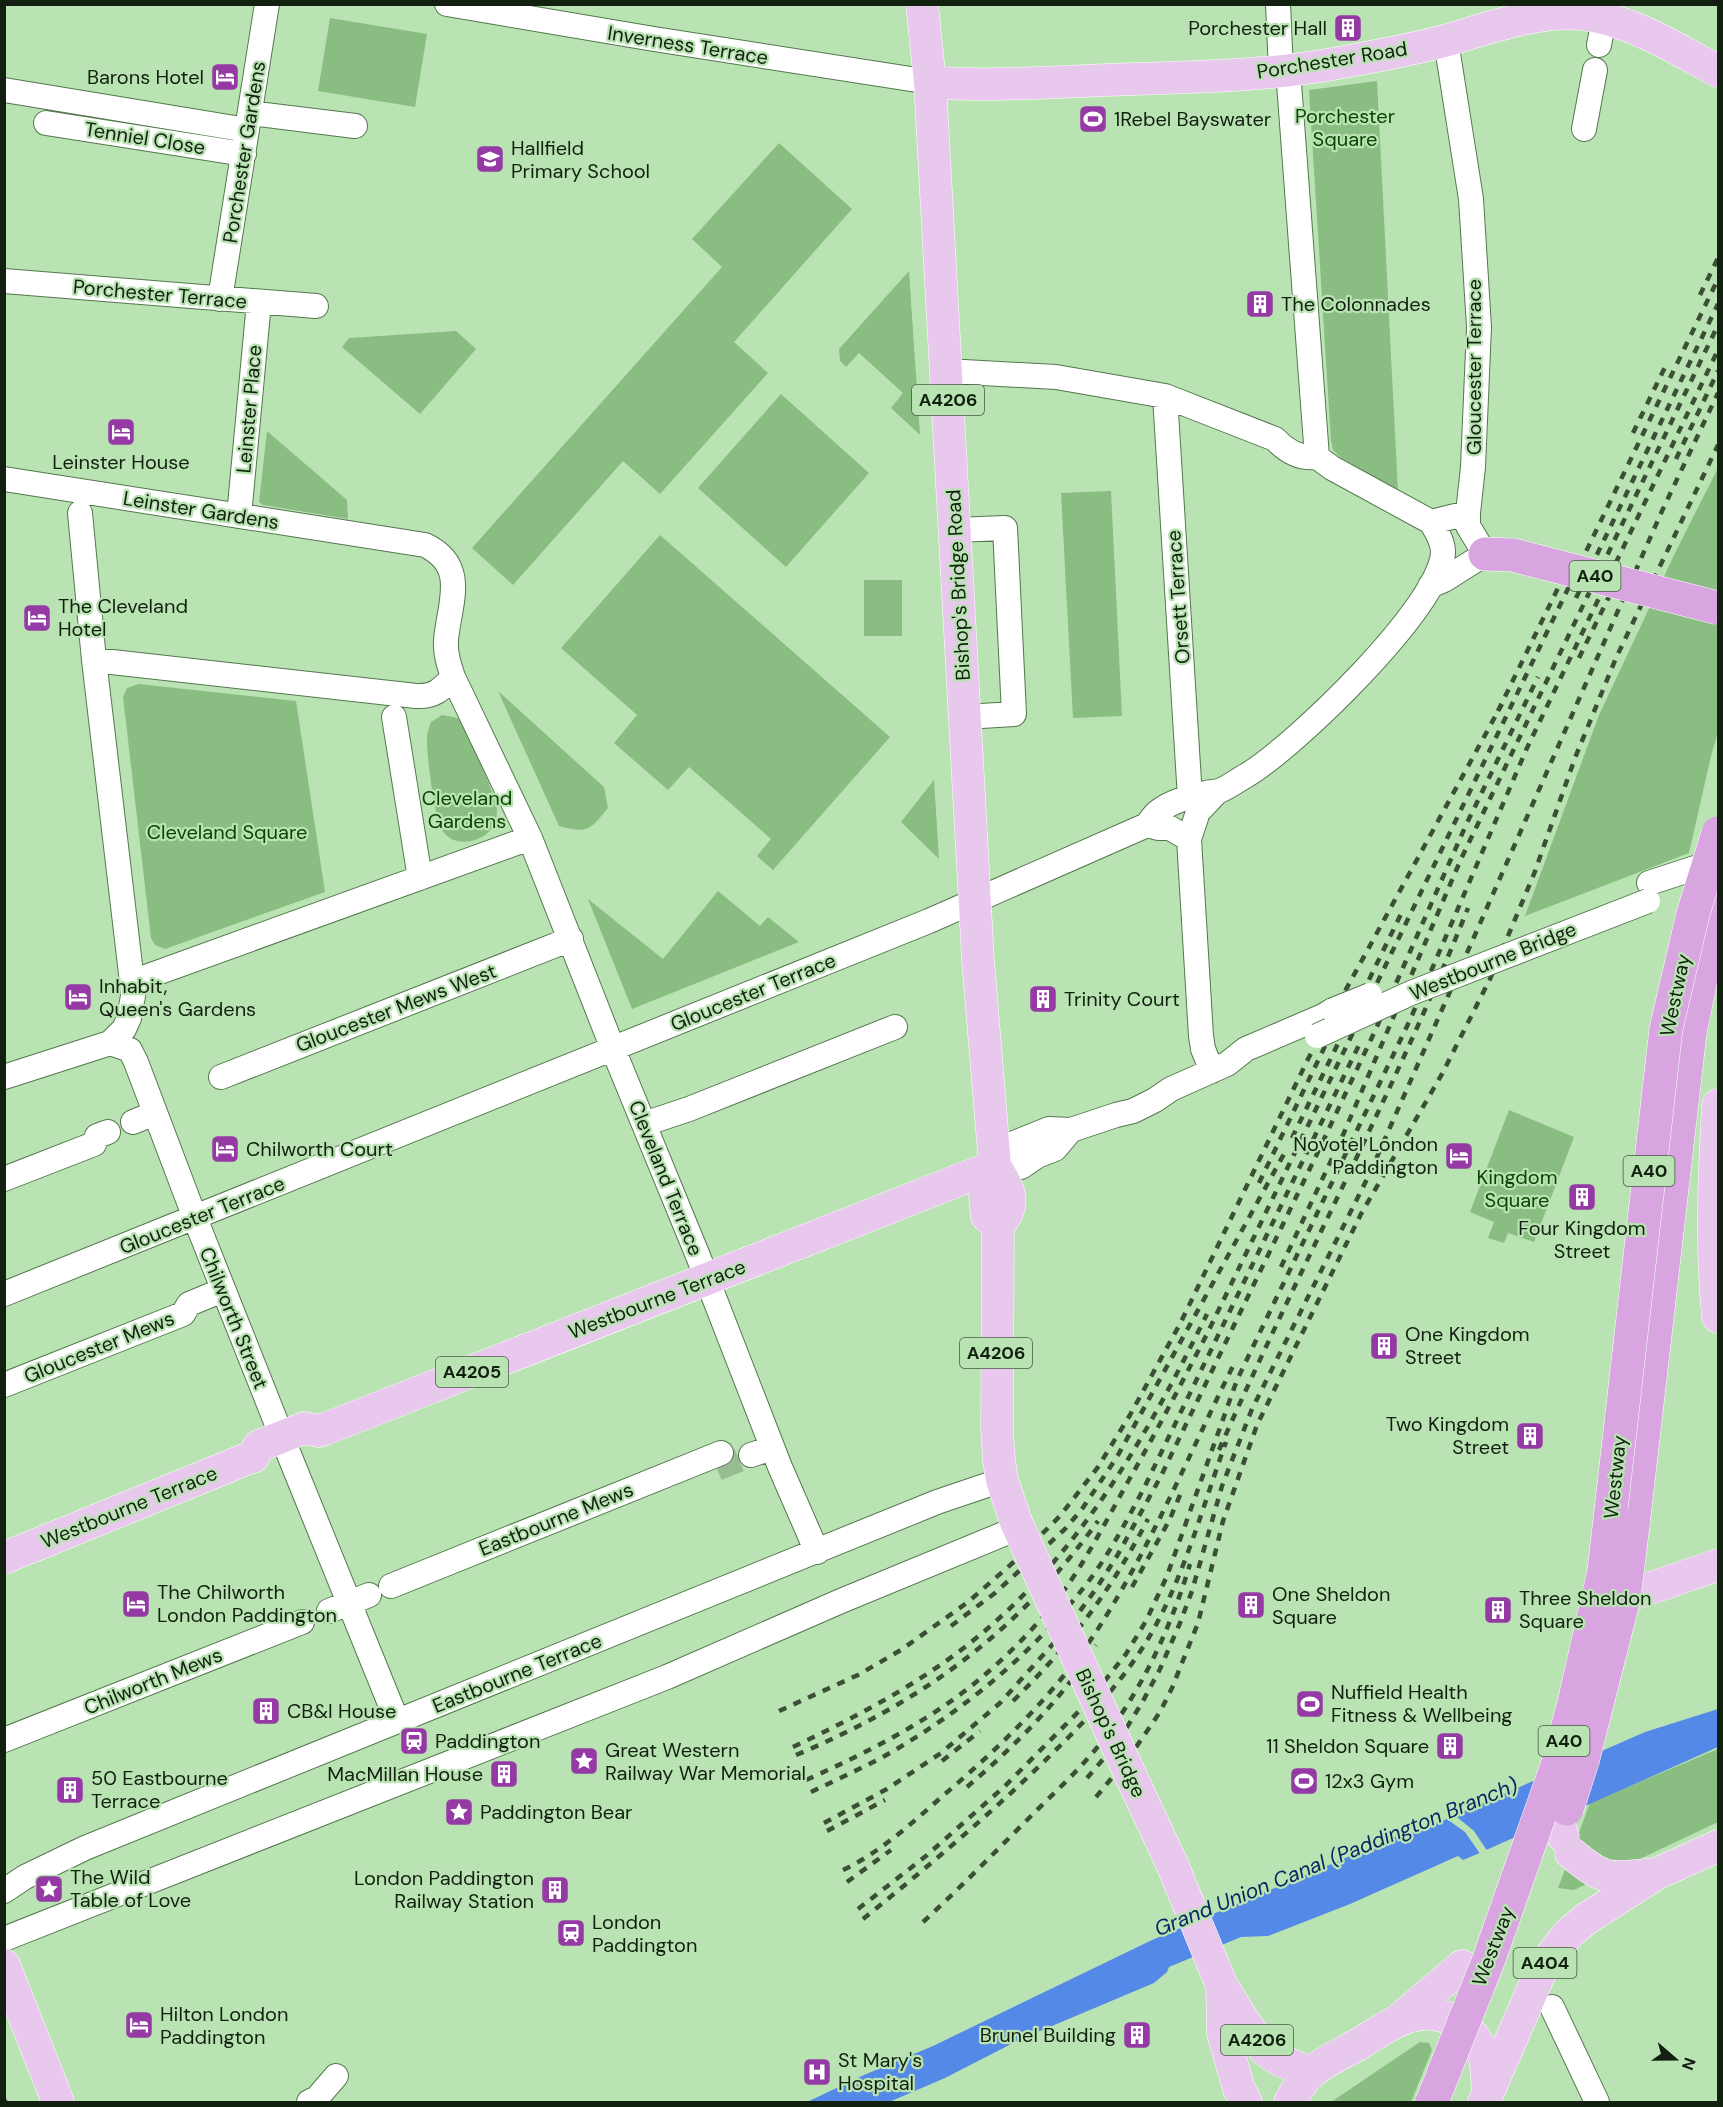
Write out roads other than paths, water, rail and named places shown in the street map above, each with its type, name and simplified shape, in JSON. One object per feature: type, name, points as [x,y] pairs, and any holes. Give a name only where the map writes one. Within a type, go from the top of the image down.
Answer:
[{"type":"highway","name":"A40","points":[[1499,555],[1719,608]]},
{"type":"highway","name":"Westway","points":[[1432,2103],[1489,1959],[1557,1767],[1604,1571],[1666,1029],[1693,914],[1719,833]]},
{"type":"highway","name":"Westway","points":[[1456,2103],[1510,1967],[1570,1799],[1583,1759],[1624,1598],[1690,1033],[1708,944],[1719,907]]},
{"type":"main road","name":"Bishop's Bridge Road","points":[[922,4],[930,82],[978,960],[995,1166],[1008,1187],[1009,1193],[1008,1212],[998,1225],[996,1410],[1002,1480]]},
{"type":"main road","name":"Porchester Road","points":[[930,82],[969,84],[1168,78],[1285,70],[1331,64],[1446,40],[1513,13],[1591,21],[1641,32],[1719,70]]},
{"type":"main road","points":[[1719,1105],[1712,1231],[1719,1317]]},
{"type":"main road","name":"Westbourne Terrace","points":[[4,1558],[253,1457],[258,1446],[285,1444],[304,1428],[319,1431],[995,1166]]},
{"type":"main road","name":"Bishop's Bridge","points":[[1002,1480],[1017,1525],[1172,1864],[1222,1986]]},
{"type":"main road","points":[[1639,1592],[1719,1565]]},
{"type":"main road","name":"A404","points":[[1558,1797],[1558,1817],[1567,1844],[1584,1865],[1607,1876],[1618,1878],[1656,1874]]},
{"type":"main road","name":"A404","points":[[1486,2098],[1543,1966],[1569,1933],[1586,1919],[1656,1874],[1719,1846]]},
{"type":"main road","points":[[4,1965],[58,2103]]},
{"type":"main road","points":[[1397,2022],[1462,1966]]},
{"type":"main road","name":"A4206","points":[[1222,1986],[1265,2050],[1278,2059],[1311,2073]]},
{"type":"main road","name":"A4206","points":[[1222,1986],[1223,2033],[1239,2089],[1246,2103]]},
{"type":"main road","points":[[1290,2103],[1311,2073],[1397,2022],[1415,2015],[1441,2015],[1468,2031],[1484,2056],[1486,2098]]},
{"type":"street","name":"Porchester Gardens","points":[[220,299],[267,4]]},
{"type":"street","name":"Inverness Terrace","points":[[447,4],[512,10],[930,82]]},
{"type":"street","points":[[1278,4],[1317,457]]},
{"type":"street","name":"Gloucester Terrace","points":[[1430,586],[1458,570],[1499,555],[1468,526],[1479,327],[1471,199],[1446,40]]},
{"type":"street","points":[[1584,129],[1595,70]]},
{"type":"street","points":[[4,90],[249,121],[355,126]]},
{"type":"street","name":"Tenniel Close","points":[[46,123],[244,154]]},
{"type":"street","name":"Porchester Terrace","points":[[4,281],[316,306]]},
{"type":"street","name":"Leinster Place","points":[[240,516],[259,302]]},
{"type":"street","points":[[946,371],[1056,377],[1165,396],[1275,439],[1292,439],[1315,430]]},
{"type":"street","name":"Orsett Terrace","points":[[1165,396],[1190,798]]},
{"type":"street","points":[[1275,439],[1283,448],[1304,458],[1317,457],[1332,468],[1431,522],[1468,513]]},
{"type":"street","name":"Leinster Gardens","points":[[4,479],[425,545],[435,550],[447,561],[453,579],[452,610],[446,642],[453,677]]},
{"type":"street","points":[[4,1077],[110,1043],[124,1029],[129,1018],[133,996],[94,660],[80,513]]},
{"type":"street","name":"Gloucester Terrace","points":[[4,1294],[975,901],[1147,825],[1158,811],[1190,798],[1217,792],[1250,773],[1331,705],[1382,652],[1430,586],[1442,559],[1442,543],[1431,522]]},
{"type":"street","points":[[955,530],[1005,528],[1014,714],[965,717]]},
{"type":"street","points":[[94,660],[392,706],[440,691],[453,677],[530,838],[132,982]]},
{"type":"street","points":[[392,706],[420,878]]},
{"type":"street","points":[[1217,792],[1198,812],[1189,839],[1201,1036],[1203,1049],[1219,1068]]},
{"type":"street","points":[[1147,825],[1170,828],[1189,839]]},
{"type":"street","name":"Cleveland Terrace","points":[[530,838],[707,1280],[759,1445],[817,1552]]},
{"type":"street","name":"Westbourne Bridge","points":[[1304,1032],[1333,1010],[1692,877]]},
{"type":"street","name":"Gloucester Mews West","points":[[221,1077],[572,939]]},
{"type":"street","points":[[644,1124],[689,1109],[895,1027]]},
{"type":"street","name":"Westbourne Terrace","points":[[995,1166],[1014,1143],[1049,1129],[1071,1130],[1133,1111],[1171,1089],[1219,1068],[1246,1049],[1304,1032]]},
{"type":"street","name":"Chilworth Street","points":[[110,1043],[130,1050],[144,1118],[195,1218],[285,1444],[360,1599],[397,1722]]},
{"type":"street","points":[[4,1179],[94,1144],[97,1136],[108,1132]]},
{"type":"street","name":"Gloucester Mews","points":[[4,1385],[183,1314],[189,1304],[223,1290]]},
{"type":"street","name":"Eastbourne Mews","points":[[360,1599],[721,1453]]},
{"type":"street","name":"Eastbourne Terrace","points":[[4,1892],[25,1877],[85,1848],[964,1492],[1002,1480]]},
{"type":"street","points":[[4,1938],[667,1677],[1017,1525]]},
{"type":"street","name":"Chilworth Mews","points":[[4,1740],[302,1622]]},
{"type":"street","points":[[1552,2007],[1597,2103]]},
{"type":"street","points":[[309,2103],[317,2098],[336,2076]]},
{"type":"water","name":"Grand Union Canal (Paddington Branch)","points":[[1718,1709],[1718,1747],[1475,1855],[1463,1860],[1458,1856],[1350,1904],[1268,1936],[1241,1937],[1169,1967],[1167,1972],[1154,1983],[1021,2039],[945,2078],[889,2102],[807,2102],[933,2046],[1152,1940],[1397,1836],[1433,1825],[1645,1732]]},
{"type":"tunnel","points":[[717,1469],[751,1455]]},
{"type":"railway","points":[[1700,295],[1718,258]]},
{"type":"railway","points":[[806,1780],[894,1737],[956,1698],[1005,1657],[1033,1628],[1059,1597],[1081,1565],[1207,1334],[1718,279]]},
{"type":"railway","points":[[1576,598],[1718,304]]},
{"type":"railway","points":[[1281,1267],[1343,1135],[1461,859],[1718,325]]},
{"type":"railway","points":[[858,1909],[926,1856],[1005,1786],[1088,1702],[1126,1654],[1146,1621],[1167,1576],[1237,1380],[1410,1020],[1527,748],[1718,350]]},
{"type":"railway","points":[[1633,433],[1667,363]]},
{"type":"railway","points":[[1676,459],[1718,371]]},
{"type":"railway","points":[[1087,1778],[1118,1742],[1160,1669],[1192,1591],[1222,1486],[1252,1409],[1369,1175],[1662,511],[1718,393]]},
{"type":"railway","points":[[1096,1797],[1130,1756],[1160,1712],[1172,1688],[1198,1623],[1223,1521],[1257,1425],[1361,1214],[1442,1074],[1490,979],[1534,874],[1575,758],[1616,658],[1718,445]]},
{"type":"railway","points":[[1579,658],[1621,572]]},
{"type":"railway","points":[[1498,711],[1560,584]]},
{"type":"railway","points":[[824,1823],[887,1789],[941,1753],[1000,1703],[1069,1626],[1117,1556],[1161,1476],[1316,1156],[1375,1031],[1466,825],[1538,677]]},
{"type":"railway","points":[[779,1711],[858,1675],[901,1650],[968,1602],[1016,1560],[1060,1516],[1098,1467],[1130,1415],[1181,1322],[1308,1059],[1502,704]]},
{"type":"railway","points":[[1219,1450],[1378,1113],[1468,908]]},
{"type":"railway","points":[[1292,1138],[1401,914]]},
{"type":"railway","points":[[1259,1183],[1328,1040]]},
{"type":"railway","points":[[811,1792],[881,1758],[967,1702],[1044,1634],[1088,1582],[1111,1548],[1144,1488],[1359,1045]]},
{"type":"railway","points":[[951,1626],[995,1593],[1065,1529],[1082,1509],[1117,1457],[1284,1154]]},
{"type":"railway","points":[[793,1747],[844,1722],[918,1680],[965,1647],[1023,1596],[1085,1523],[1113,1483],[1162,1400],[1207,1314]]},
{"type":"railway","points":[[843,1870],[896,1836],[986,1758],[1026,1719],[1080,1655],[1135,1567],[1235,1362]]},
{"type":"railway","points":[[863,1919],[1008,1796],[1100,1704],[1132,1664],[1146,1643],[1168,1600],[1187,1555],[1226,1442]]},
{"type":"railway","points":[[1132,1587],[1169,1521],[1183,1488]]},
{"type":"railway","points":[[1013,1701],[1054,1658],[1088,1616],[1119,1570],[1148,1519]]},
{"type":"railway","points":[[796,1755],[885,1712],[964,1660],[1001,1630],[1035,1597],[1098,1521]]},
{"type":"railway","points":[[923,1922],[1072,1776],[1109,1732],[1135,1693],[1157,1651],[1190,1564]]},
{"type":"railway","points":[[967,1787],[1037,1721],[1083,1665],[1096,1645]]},
{"type":"railway","points":[[942,1761],[980,1731]]},
{"type":"railway","points":[[827,1831],[885,1800]]},
{"type":"railway","points":[[847,1882],[891,1850]]},
{"type":"place","name":"Porchester Hall","points":[[1348,28]]},
{"type":"place","name":"Barons Hotel","points":[[225,77]]},
{"type":"place","name":"1Rebel Bayswater","points":[[1093,119]]},
{"type":"place","name":"Hallfield Primary School","points":[[490,159]]},
{"type":"place","name":"The Colonnades","points":[[1260,304]]},
{"type":"place","name":"Leinster House","points":[[121,432]]},
{"type":"place","name":"The Cleveland Hotel","points":[[37,618]]},
{"type":"place","name":"Inhabit, Queen's Gardens","points":[[78,997]]},
{"type":"place","name":"Trinity Court","points":[[1043,999]]},
{"type":"place","name":"Chilworth Court","points":[[225,1149]]},
{"type":"place","name":"Novotel London Paddington","points":[[1459,1156]]},
{"type":"place","name":"Four Kingdom Street","points":[[1582,1197]]},
{"type":"place","name":"One Kingdom Street","points":[[1384,1346]]},
{"type":"place","name":"Two Kingdom Street","points":[[1530,1436]]},
{"type":"place","name":"The Chilworth London Paddington","points":[[136,1604]]},
{"type":"place","name":"One Sheldon Square","points":[[1251,1605]]},
{"type":"place","name":"Three Sheldon Square","points":[[1498,1610]]},
{"type":"place","name":"Nuffield Health Fitness & Wellbeing","points":[[1310,1704]]},
{"type":"place","name":"CB&I House","points":[[266,1711]]},
{"type":"place","name":"Paddington","points":[[414,1741]]},
{"type":"place","name":"11 Sheldon Square","points":[[1450,1746]]},
{"type":"place","name":"Great Western Railway War Memorial","points":[[584,1761]]},
{"type":"place","name":"MacMillan House","points":[[504,1774]]},
{"type":"place","name":"12x3 Gym","points":[[1304,1781]]},
{"type":"place","name":"50 Eastbourne Terrace","points":[[70,1790]]},
{"type":"place","name":"Paddington Bear","points":[[459,1812]]},
{"type":"place","name":"The Wild Table of Love","points":[[49,1889]]},
{"type":"place","name":"London Paddington Railway Station","points":[[555,1890]]},
{"type":"place","name":"London Paddington","points":[[571,1933]]},
{"type":"place","name":"Hilton London Paddington","points":[[139,2025]]},
{"type":"place","name":"Brunel Building","points":[[1137,2035]]},
{"type":"place","name":"St Mary's Hospital","points":[[817,2072]]},
{"type":"park label","name":"Porchester Square","points":[[1345,128]]},
{"type":"park label","name":"Cleveland Gardens","points":[[467,810]]},
{"type":"park label","name":"Cleveland Square","points":[[227,832]]},
{"type":"park label","name":"Kingdom Square","points":[[1517,1188]]}]
